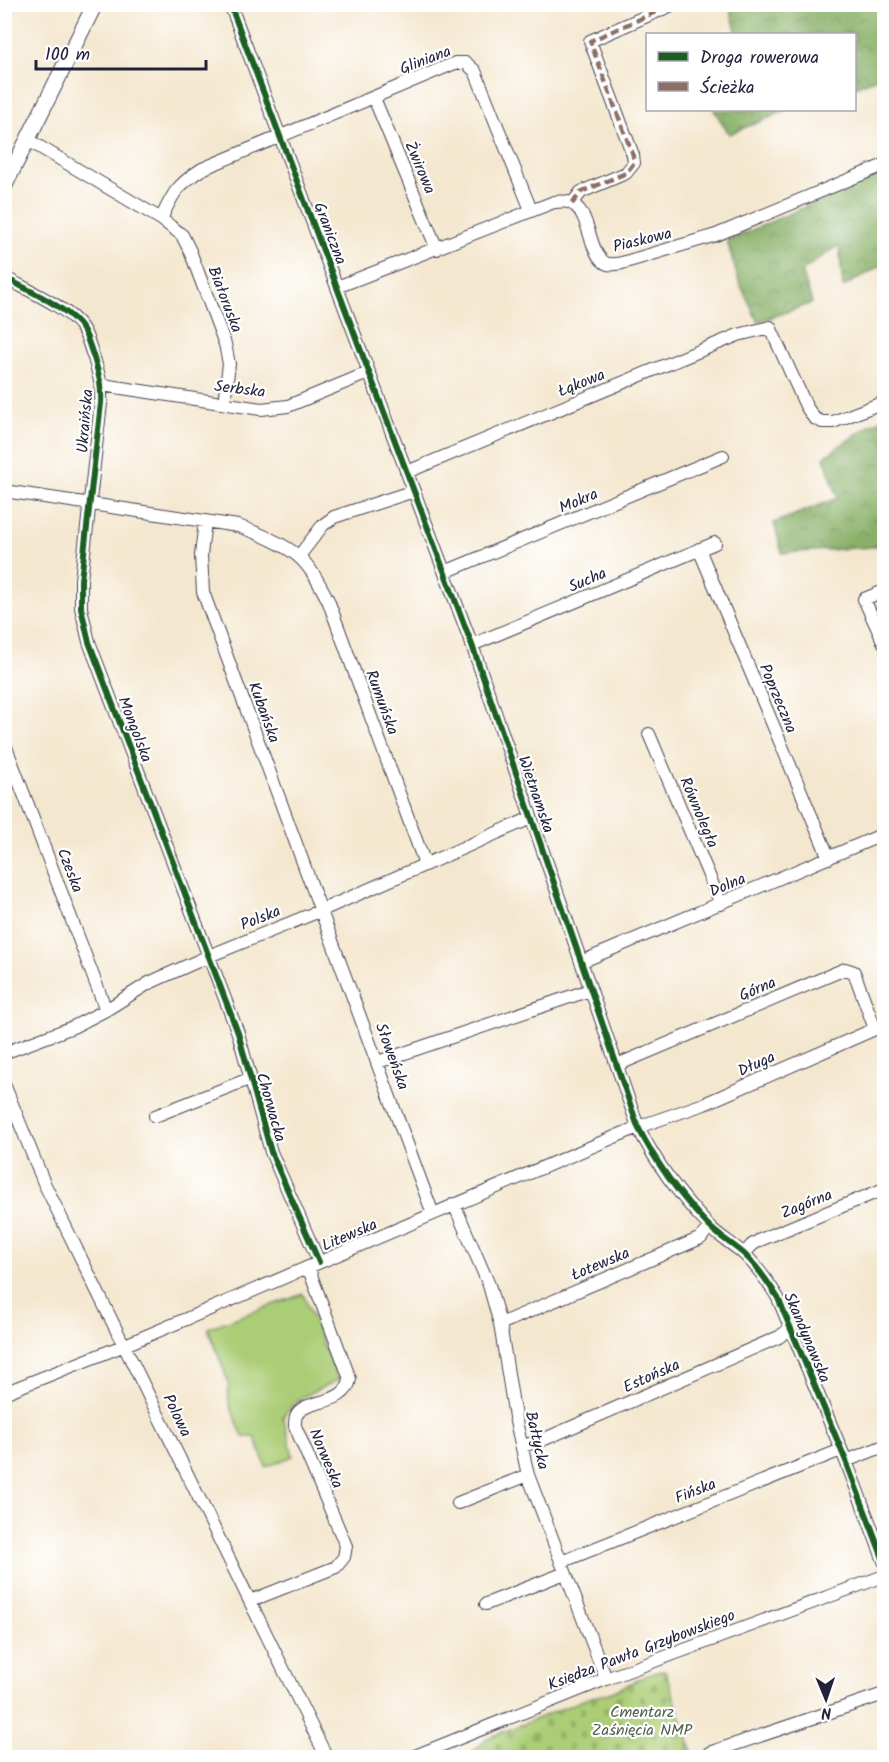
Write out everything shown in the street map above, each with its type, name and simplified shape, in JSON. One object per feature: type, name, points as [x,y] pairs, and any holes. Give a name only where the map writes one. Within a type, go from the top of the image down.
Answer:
[{"type":"street","points":[[4,187],[95,4]]},
{"type":"street","name":"Graniczna","points":[[230,4],[407,472]]},
{"type":"street","points":[[337,287],[531,210],[554,202],[567,201],[572,204],[580,192],[626,173],[634,163],[633,154],[590,41],[674,4]]},
{"type":"street","name":"Gliniana","points":[[280,137],[455,63],[466,63],[475,71],[531,210]]},
{"type":"street","name":"Żwirowa","points":[[374,98],[437,249]]},
{"type":"street","points":[[161,219],[172,195],[183,181],[218,162],[280,137]]},
{"type":"street","name":"Białoruska","points":[[28,140],[161,219],[182,236],[190,251],[225,344],[228,364],[224,403]]},
{"type":"street","name":"Piaskowa","points":[[572,204],[583,216],[597,253],[603,262],[612,265],[716,236],[885,165]]},
{"type":"street","name":"Ukraińska","points":[[4,277],[59,308],[81,326],[86,335],[102,385],[90,504]]},
{"type":"street","name":"Łąkowa","points":[[407,472],[738,335],[770,327],[806,406],[814,418],[822,422],[833,422],[885,402]]},
{"type":"street","name":"Serbska","points":[[102,385],[261,409],[288,406],[368,373]]},
{"type":"street","name":"Mokra","points":[[445,572],[723,456]]},
{"type":"street","name":"Wietnamska","points":[[407,472],[472,645],[638,1127]]},
{"type":"street","name":"Rumuńska","points":[[4,490],[238,526],[260,533],[299,556],[328,600],[425,864]]},
{"type":"street","points":[[299,556],[323,525],[334,518],[414,491]]},
{"type":"street","name":"Mongolska","points":[[90,504],[81,580],[81,608],[89,642],[209,956]]},
{"type":"street","name":"Kubańska","points":[[205,521],[201,555],[203,592],[322,910]]},
{"type":"street","name":"Sucha","points":[[472,645],[715,543]]},
{"type":"street","name":"Poprzeczna","points":[[699,549],[829,858]]},
{"type":"street","points":[[885,591],[864,599],[885,642]]},
{"type":"street","name":"Równoległa","points":[[649,734],[721,904]]},
{"type":"street","name":"Czeska","points":[[4,742],[106,1010]]},
{"type":"street","name":"Polska","points":[[4,1053],[73,1027],[106,1010],[149,983],[209,956],[322,910],[531,819]]},
{"type":"street","name":"Dolna","points":[[581,962],[885,834]]},
{"type":"street","name":"Słoweńska","points":[[322,910],[433,1214]]},
{"type":"street","name":"Chorwacka","points":[[209,956],[238,1033],[271,1152],[313,1264]]},
{"type":"street","name":"Górna","points":[[617,1065],[845,969],[854,972],[880,1027]]},
{"type":"street","points":[[378,1062],[590,990]]},
{"type":"street","name":"Długa","points":[[638,1127],[704,1104],[880,1027]]},
{"type":"street","name":"Chorwacka","points":[[155,1116],[249,1079]]},
{"type":"street","name":"Polowa","points":[[4,1084],[44,1183],[327,1758]]},
{"type":"street","name":"Litewska","points":[[4,1393],[125,1345],[638,1127]]},
{"type":"street","name":"Skandynawska","points":[[638,1127],[653,1157],[678,1191],[710,1227],[744,1254],[765,1277],[791,1328],[885,1561]]},
{"type":"street","name":"Zagórna","points":[[744,1254],[760,1240],[885,1189]]},
{"type":"street","name":"Bałtycka","points":[[454,1204],[489,1286],[500,1324],[528,1475],[606,1679]]},
{"type":"street","name":"Łotewska","points":[[500,1324],[701,1238],[710,1227]]},
{"type":"street","name":"Norweska","points":[[250,1601],[336,1567],[345,1557],[346,1546],[295,1426],[295,1416],[301,1410],[342,1394],[349,1386],[350,1379],[313,1264]]},
{"type":"street","name":"Estońska","points":[[522,1446],[551,1437],[779,1337],[791,1328]]},
{"type":"street","name":"Fińska","points":[[486,1604],[563,1568],[844,1455],[885,1446]]},
{"type":"street","points":[[458,1503],[528,1475]]},
{"type":"street","name":"Księdza Pawła Grzybowskiego","points":[[410,1758],[606,1679],[885,1576]]},
{"type":"street","points":[[709,1753],[885,1694]]},
{"type":"green space","points":[[729,5],[884,5],[884,75],[856,87],[856,33],[737,33]]},
{"type":"green space","points":[[715,111],[786,111],[729,134]]},
{"type":"green space","points":[[884,172],[884,264],[843,287],[839,245],[802,271],[812,303],[758,322],[739,282],[727,241]]},
{"type":"green space","points":[[884,419],[884,542],[873,547],[782,553],[774,523],[838,498],[824,457],[870,425]]},
{"type":"green space","points":[[303,1294],[338,1380],[298,1399],[283,1416],[293,1456],[266,1467],[255,1437],[243,1437],[229,1403],[228,1381],[208,1328]]},
{"type":"green space","name":"Cmentarz Zaśnięcia NMP","points":[[665,1670],[694,1757],[460,1757],[474,1751],[488,1738]]},
{"type":"marked path","points":[[572,204],[581,192],[626,173],[634,163],[590,41],[674,4]]},
{"type":"cycle path","points":[[230,4],[472,645],[638,1127],[669,1179],[688,1203],[712,1229],[749,1259],[778,1298],[846,1461],[884,1561]]},
{"type":"cycle path","points":[[4,277],[57,306],[76,320],[86,335],[94,358],[100,380],[101,403],[81,580],[81,608],[89,642],[238,1033],[271,1152],[319,1262]]}]
